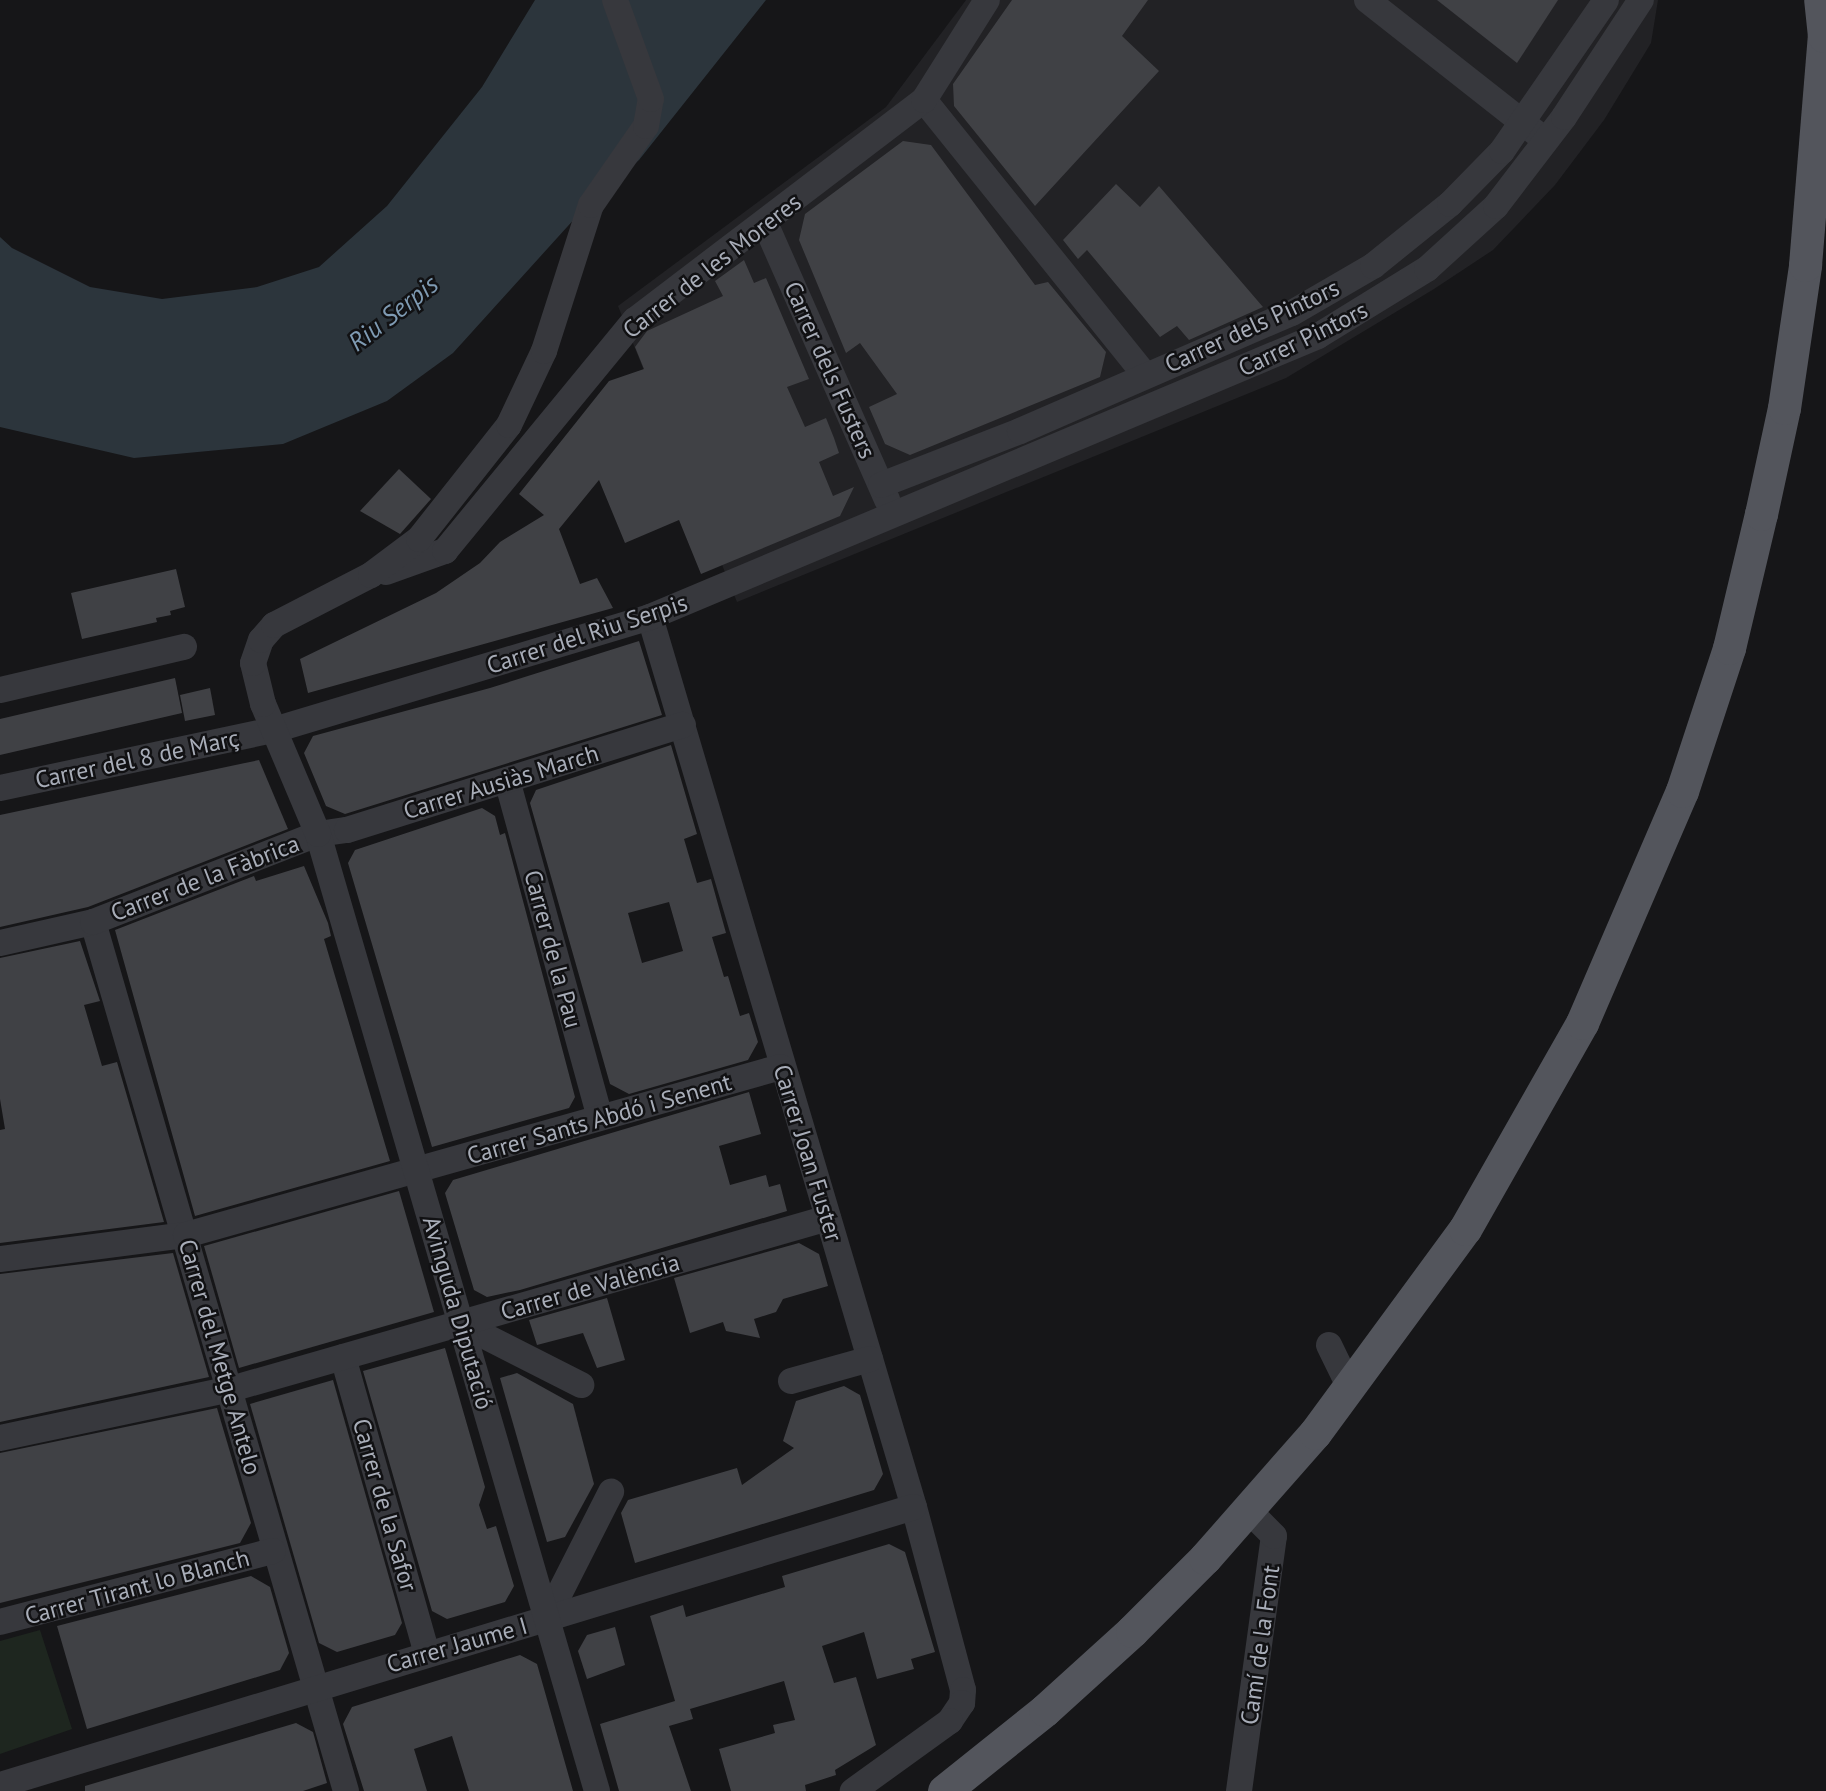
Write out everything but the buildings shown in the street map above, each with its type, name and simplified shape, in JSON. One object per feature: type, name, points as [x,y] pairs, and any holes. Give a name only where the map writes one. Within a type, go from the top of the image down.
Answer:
[{"type":"main road","points":[[944,1791],[1045,1710],[1132,1631],[1248,1510],[1350,1388],[1465,1229],[1532,1116],[1609,965],[1682,792],[1729,648],[1784,408],[1805,265],[1825,34],[1821,0]]},
{"type":"street","points":[[318,834],[274,730],[253,672],[261,640],[288,615],[371,576],[435,523],[509,425],[544,351],[591,205],[646,126],[650,99],[615,0]]},
{"type":"street","name":"Carrer de les Moreres","points":[[371,576],[445,551],[635,320],[924,100],[988,0]]},
{"type":"street","points":[[1367,0],[1547,141]]},
{"type":"street","name":"Carrer dels Pintors","points":[[924,100],[1145,375],[1292,313],[1373,266],[1450,204],[1524,124],[1606,0]]},
{"type":"street","name":"Carrer Pintors","points":[[894,518],[1284,352],[1356,314],[1455,245],[1496,206],[1547,141],[1641,0]]},
{"type":"street","name":"Carrer dels Fusters","points":[[765,223],[894,518]]},
{"type":"street","points":[[881,485],[1020,431],[1145,375]]},
{"type":"street","name":"Carrer del Riu Serpis","points":[[274,730],[650,617],[894,518]]},
{"type":"street","name":"Carrer Joan Fuster","points":[[650,617],[781,1067],[914,1507],[963,1690],[962,1703],[950,1721],[853,1791]]},
{"type":"street","points":[[0,690],[184,647]]},
{"type":"street","name":"Carrer Ausiàs March","points":[[318,834],[347,830],[683,725]]},
{"type":"street","name":"Carrer del 8 de Març","points":[[0,788],[274,730]]},
{"type":"street","name":"Carrer de la Pau","points":[[507,780],[600,1117]]},
{"type":"street","name":"Carrer de la Fàbrica","points":[[0,943],[93,922],[318,834]]},
{"type":"street","name":"Avinguda Diputació","points":[[318,834],[597,1791]]},
{"type":"street","name":"Carrer del Metge Antelo","points":[[93,922],[231,1389],[273,1551],[346,1791]]},
{"type":"street","name":"Carrer Sants Abdó i Senent","points":[[0,1259],[186,1235],[781,1067]]},
{"type":"street","name":"Carrer de València","points":[[0,1438],[231,1389],[828,1218]]},
{"type":"street","points":[[461,1324],[581,1385]]},
{"type":"street","points":[[1329,1345],[1350,1388]]},
{"type":"street","name":"Carrer de la Safor","points":[[343,1357],[427,1653]]},
{"type":"street","points":[[791,1381],[870,1359]]},
{"type":"street","points":[[546,1620],[611,1492]]},
{"type":"street","name":"Carrer Jaume I","points":[[0,1785],[914,1507]]},
{"type":"street","name":"Camí de la Font","points":[[1239,1791],[1274,1536],[1248,1510]]},
{"type":"street","name":"Carrer Tirant lo Blanch","points":[[0,1622],[273,1551]]},
{"type":"shaded area","points":[[966,0],[1658,0],[1651,43],[1604,120],[1555,185],[1493,250],[1434,289],[1286,378],[737,602],[618,306],[886,107]]},
{"type":"shaded area","points":[[40,1630],[72,1729],[0,1754],[0,1641]]},
{"type":"water","name":"Riu Serpis","points":[[535,0],[766,0],[639,160],[577,216],[453,353],[387,401],[283,444],[134,458],[0,427],[0,237],[12,248],[90,287],[162,299],[257,287],[319,267],[387,206],[482,87]]}]
